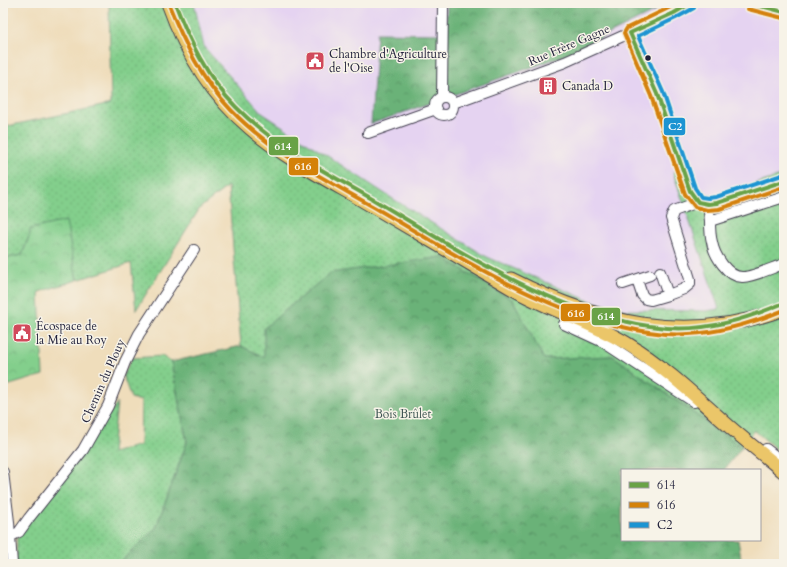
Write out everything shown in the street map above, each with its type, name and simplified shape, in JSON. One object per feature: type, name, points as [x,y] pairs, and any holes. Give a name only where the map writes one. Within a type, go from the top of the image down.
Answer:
[{"type":"main road","points":[[168,3],[185,45],[203,75],[221,99],[250,128],[306,167],[540,304],[589,323],[611,334],[656,363],[687,393],[784,472]]},
{"type":"main road","points":[[176,3],[187,32],[204,65],[231,101],[248,117],[272,137],[327,172],[500,273],[555,298],[595,313],[637,324],[671,328],[716,326],[743,322],[784,309]]},
{"type":"main road","points":[[500,281],[538,299],[583,316],[621,328],[652,333],[686,335],[716,333],[747,327],[784,316]]},
{"type":"main road","points":[[716,326],[756,314],[784,303]]},
{"type":"street","points":[[442,97],[443,3]]},
{"type":"street","name":"Rue Frère Gagne","points":[[368,133],[436,109],[440,114],[447,115],[453,110],[453,103],[551,67],[674,13],[691,3]]},
{"type":"street","points":[[749,3],[784,12]]},
{"type":"street","points":[[630,33],[657,94],[687,186],[692,195],[703,203],[708,211],[711,237],[715,253],[725,267],[738,277],[745,277],[784,264]]},
{"type":"street","points":[[436,109],[437,101],[442,97],[449,98],[453,103]]},
{"type":"street","points":[[637,280],[642,295],[646,299],[651,300],[687,288],[690,282],[671,221],[671,215],[674,211],[703,203],[717,203],[784,181]]},
{"type":"street","points":[[710,221],[784,197]]},
{"type":"street","name":"Chemin du Plouy","points":[[11,536],[19,532],[71,466],[92,436],[108,406],[125,362],[139,334],[194,250]]},
{"type":"street","points":[[623,284],[655,273],[668,295]]},
{"type":"street","points":[[564,324],[603,342],[687,393],[696,391],[701,394],[784,463]]},
{"type":"street","points":[[3,472],[11,536],[12,564]]},
{"type":"street","points":[[9,522],[21,521],[29,518]]},
{"type":"shaded area","points":[[194,3],[447,3],[569,54],[671,3],[776,3],[784,5],[784,175],[715,197],[709,195],[693,183],[688,167],[673,172],[692,228],[784,191],[719,309],[706,311],[626,310],[590,301],[487,257],[390,197],[262,113],[204,47]]},
{"type":"green space","points":[[109,3],[194,3],[204,47],[262,113],[390,197],[487,257],[590,301],[626,310],[706,311],[719,309],[673,172],[688,167],[693,183],[709,195],[715,197],[784,175],[784,456],[754,430],[742,447],[613,356],[544,360],[513,300],[442,257],[410,263],[264,357],[241,346],[228,186],[200,208],[136,310],[131,263],[77,280],[65,221],[30,234],[22,255],[3,259],[3,127],[111,104]]},
{"type":"green space","points":[[447,3],[671,3],[569,54],[371,124],[377,33],[446,34]]},
{"type":"green space","name":"Écospace de la Mie au Roy","points":[[66,221],[77,280],[39,292],[43,375],[3,387],[3,259],[22,255],[30,234],[30,229]]},
{"type":"green space","name":"Bois Brûlet","points":[[442,257],[513,300],[544,359],[613,356],[742,447],[725,469],[621,469],[621,541],[738,541],[742,564],[118,564],[156,528],[187,442],[171,362],[241,346],[264,357],[264,328],[330,273]]},
{"type":"green space","points":[[162,356],[171,362],[187,442],[156,528],[118,564],[16,564],[17,538],[117,403],[112,453],[140,445],[141,401],[131,398],[123,376],[132,358]]},
{"type":"transit line","name":"614","points":[[175,3],[193,45],[216,84],[236,107],[252,122],[304,160],[446,243],[517,282],[553,298],[591,312],[629,322],[667,328],[697,328],[727,323],[784,303]]},
{"type":"transit line","name":"616","points":[[679,3],[627,28],[624,33],[651,96],[685,194],[695,207],[707,210],[719,209],[784,187]]},
{"type":"transit line","name":"614","points":[[691,3],[674,13],[630,33],[657,94],[690,191],[698,202],[708,204],[717,203],[784,181]]},
{"type":"transit line","name":"614","points":[[749,3],[784,12]]},
{"type":"transit line","name":"616","points":[[169,5],[181,33],[203,74],[231,110],[246,125],[280,151],[316,174],[476,267],[512,286],[550,303],[588,317],[626,328],[665,334],[696,334],[726,329],[755,321],[784,310]]},
{"type":"transit line","name":"C2","points":[[694,8],[638,36],[663,92],[695,188],[701,197],[716,197],[782,175]]},
{"type":"transit line","name":"616","points":[[748,9],[783,18]]},
{"type":"place","name":"Chambre d'Agriculture de l'Oise","points":[[315,61]]},
{"type":"place","name":"Canada D","points":[[548,86]]},
{"type":"place","name":"Écospace de la Mie au Roy","points":[[22,333]]}]
